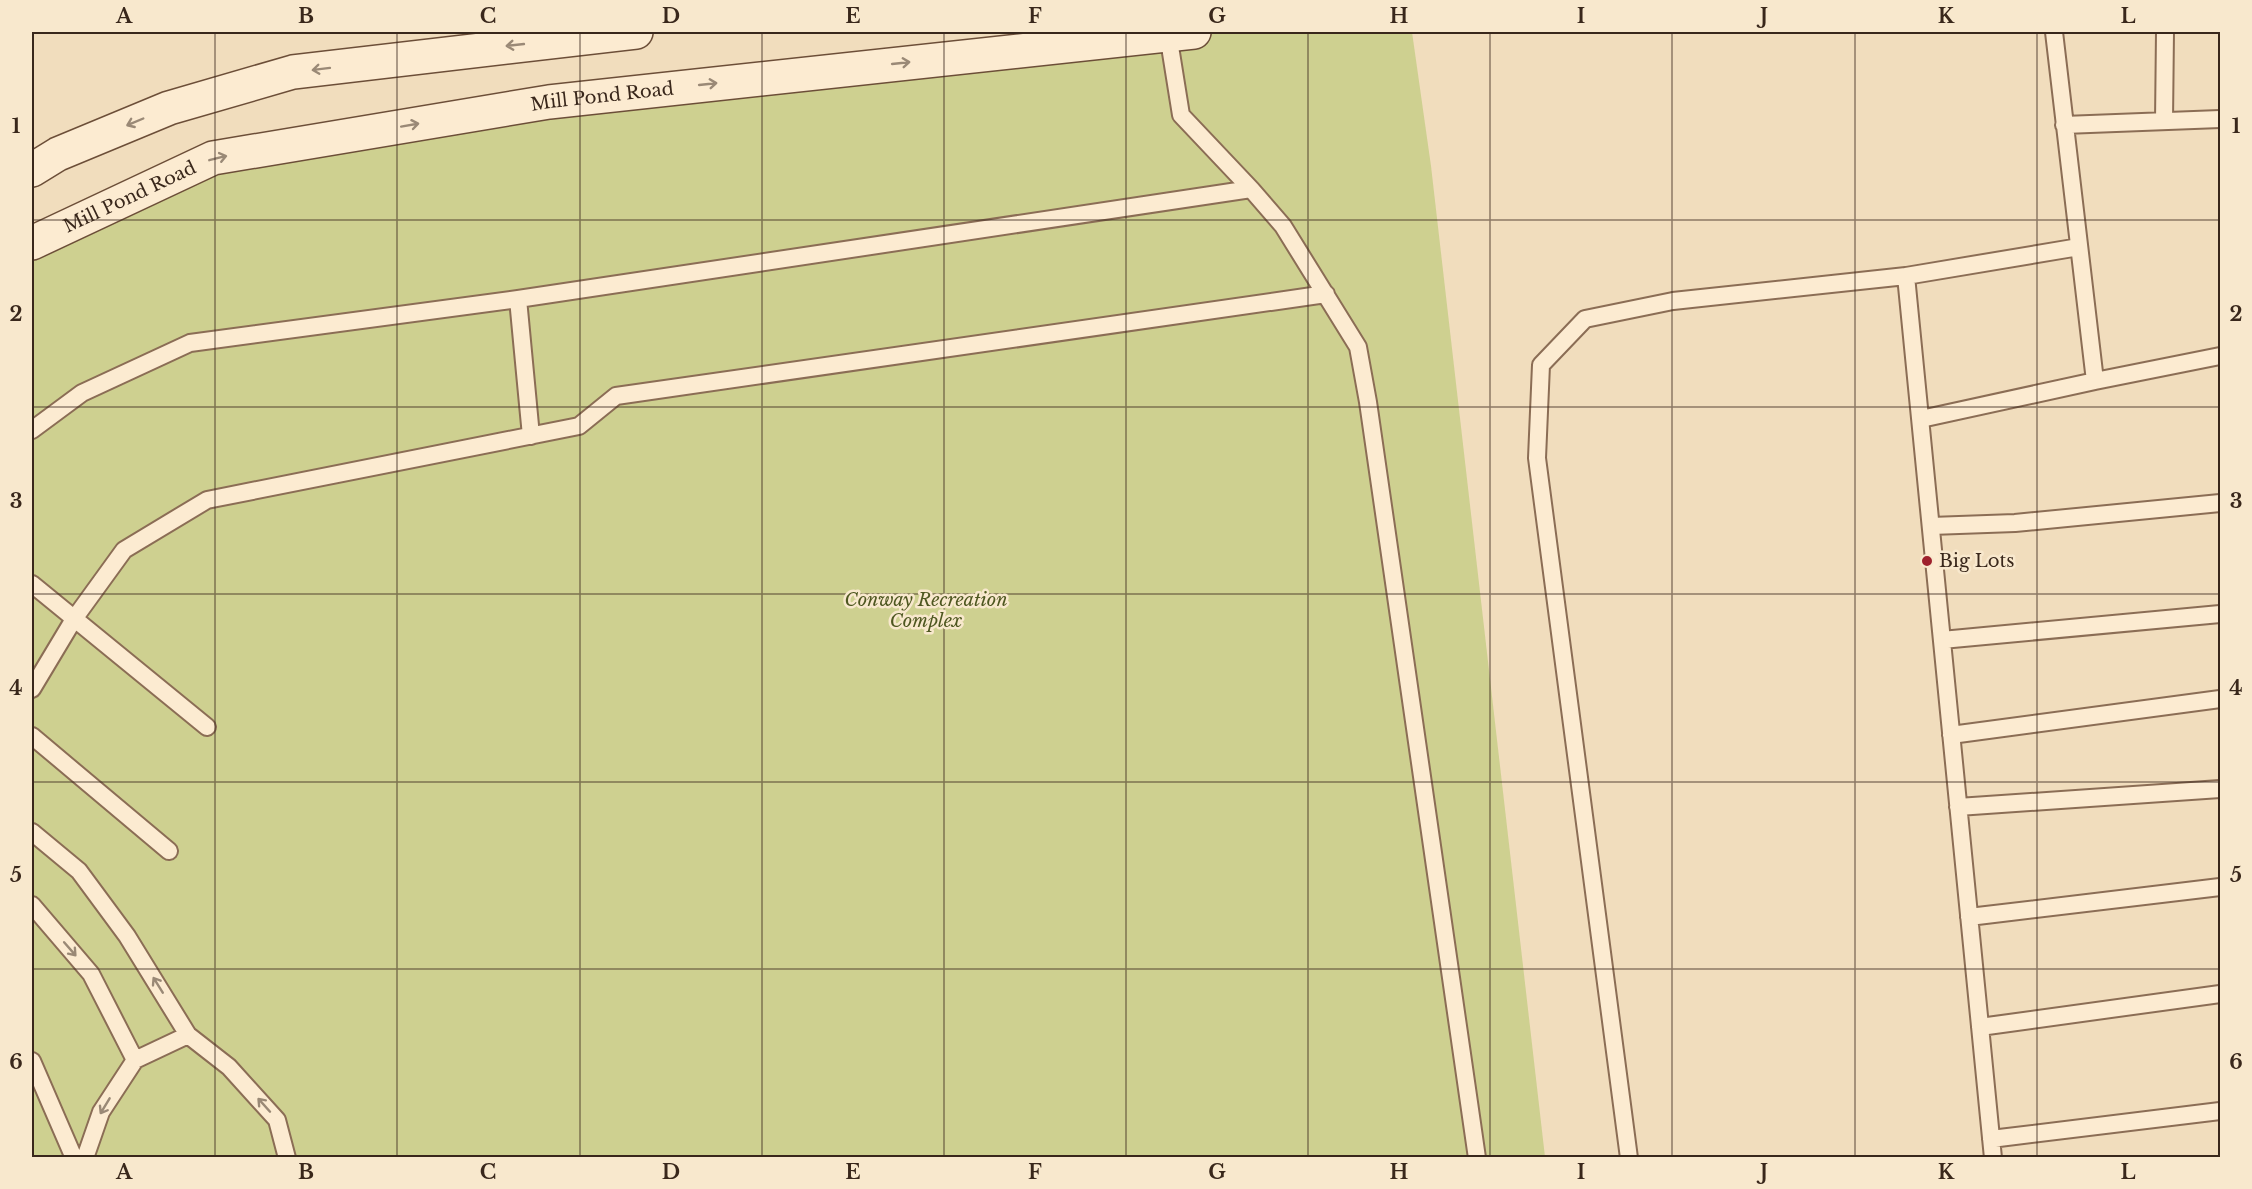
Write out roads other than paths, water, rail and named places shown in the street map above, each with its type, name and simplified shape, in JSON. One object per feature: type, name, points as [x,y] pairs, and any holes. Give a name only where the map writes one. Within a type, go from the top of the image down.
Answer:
[{"type":"main road","points":[[32,170],[58,154],[169,108],[293,72],[636,32]]},
{"type":"main road","name":"Mill Pond Road","points":[[32,243],[213,158],[549,102],[1181,33]]},
{"type":"lane","points":[[2054,32],[2095,381]]},
{"type":"lane","points":[[2164,121],[2165,32]]},
{"type":"lane","points":[[1181,33],[1181,115],[1283,226],[1359,347],[1477,1158]]},
{"type":"lane","points":[[2064,125],[2220,119]]},
{"type":"lane","points":[[32,430],[82,393],[190,343],[518,299],[1251,189]]},
{"type":"lane","points":[[1629,1158],[1537,458],[1540,365],[1585,319],[1673,301],[1906,276],[2079,248]]},
{"type":"lane","points":[[1906,276],[1993,1158]]},
{"type":"lane","points":[[32,689],[74,619],[124,550],[207,500],[579,426],[616,396],[1326,294]]},
{"type":"lane","points":[[518,299],[531,436]]},
{"type":"lane","points":[[1920,419],[2220,356]]},
{"type":"lane","points":[[1931,526],[2015,523],[2220,503]]},
{"type":"lane","points":[[32,584],[207,727]]},
{"type":"lane","points":[[1942,640],[2220,614]]},
{"type":"lane","points":[[1951,735],[2220,699]]},
{"type":"lane","points":[[32,736],[169,851]]},
{"type":"lane","points":[[1958,807],[2220,789]]},
{"type":"lane","points":[[32,832],[79,872],[127,936],[188,1035],[229,1067],[277,1120],[286,1158]]},
{"type":"lane","points":[[1969,917],[2220,887]]},
{"type":"lane","points":[[32,905],[91,974],[135,1060]]},
{"type":"lane","points":[[1980,1027],[2220,994]]},
{"type":"lane","points":[[85,1158],[101,1112],[135,1060],[188,1035]]},
{"type":"lane","points":[[32,1061],[74,1158]]},
{"type":"lane","points":[[1991,1139],[2220,1111]]},
{"type":"place","name":"Big Lots","points":[[1927,561]]},
{"type":"park label","name":"Conway Recreation Complex","points":[[926,610]]}]
